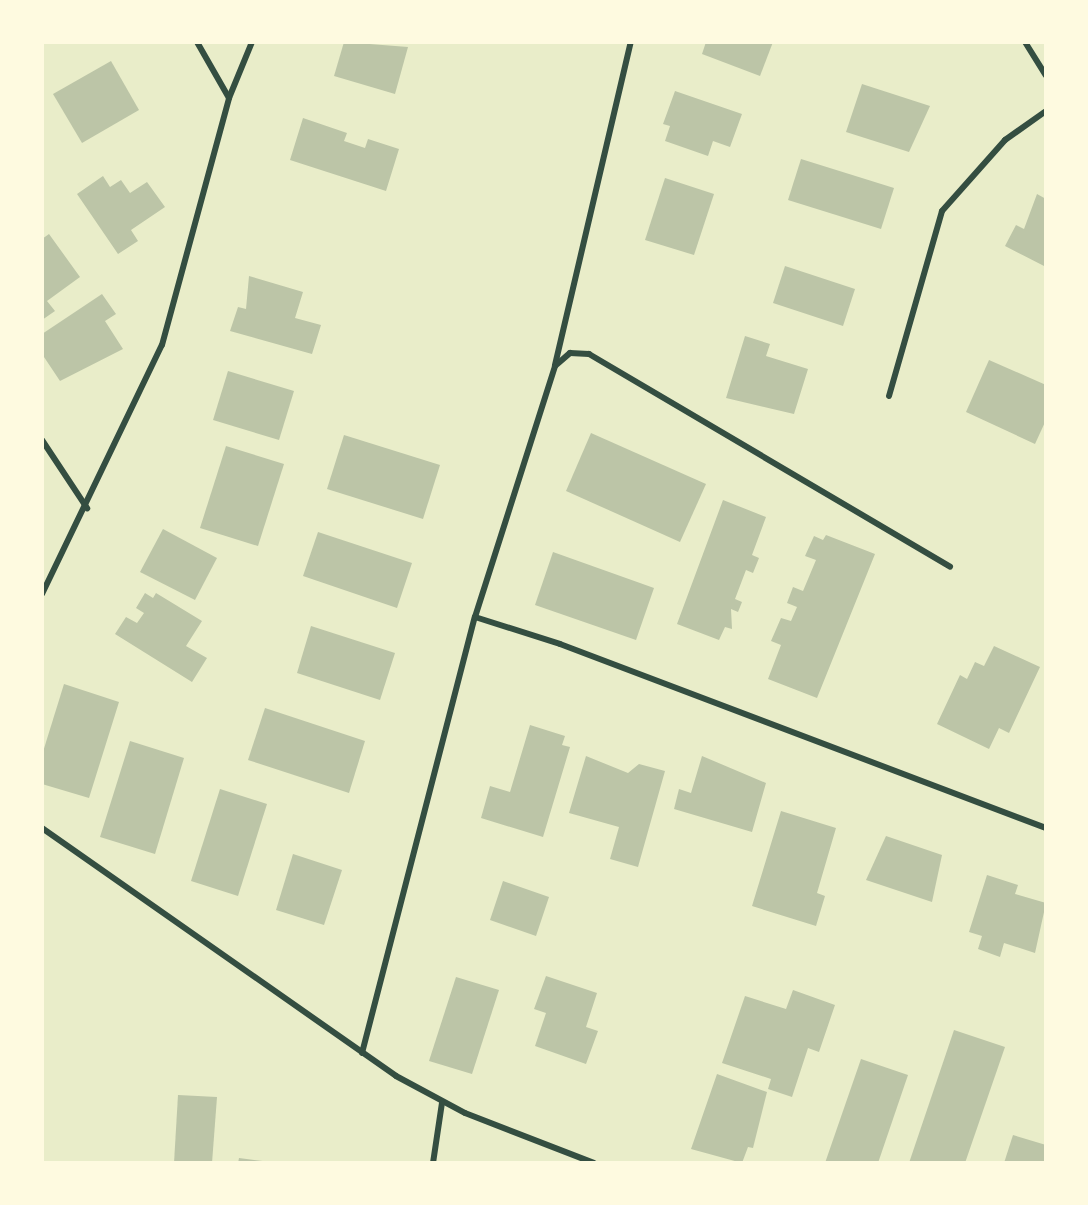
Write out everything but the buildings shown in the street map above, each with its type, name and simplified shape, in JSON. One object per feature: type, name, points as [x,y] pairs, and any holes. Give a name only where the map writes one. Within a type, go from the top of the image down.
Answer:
[{"type":"street","points":[[197,42],[230,98]]},
{"type":"street","points":[[42,594],[87,508],[162,345],[230,98],[252,42]]},
{"type":"street","points":[[362,1053],[475,617],[555,366],[631,42]]},
{"type":"street","points":[[1025,42],[1046,75]]},
{"type":"street","points":[[889,396],[942,211],[1005,140],[1046,111]]},
{"type":"street","points":[[555,366],[570,352],[589,354],[951,567]]},
{"type":"street","points":[[42,440],[87,508]]},
{"type":"street","points":[[475,617],[550,640],[1046,828]]},
{"type":"street","points":[[42,828],[362,1053],[442,1103],[594,1163]]},
{"type":"street","points":[[433,1163],[442,1103]]}]
